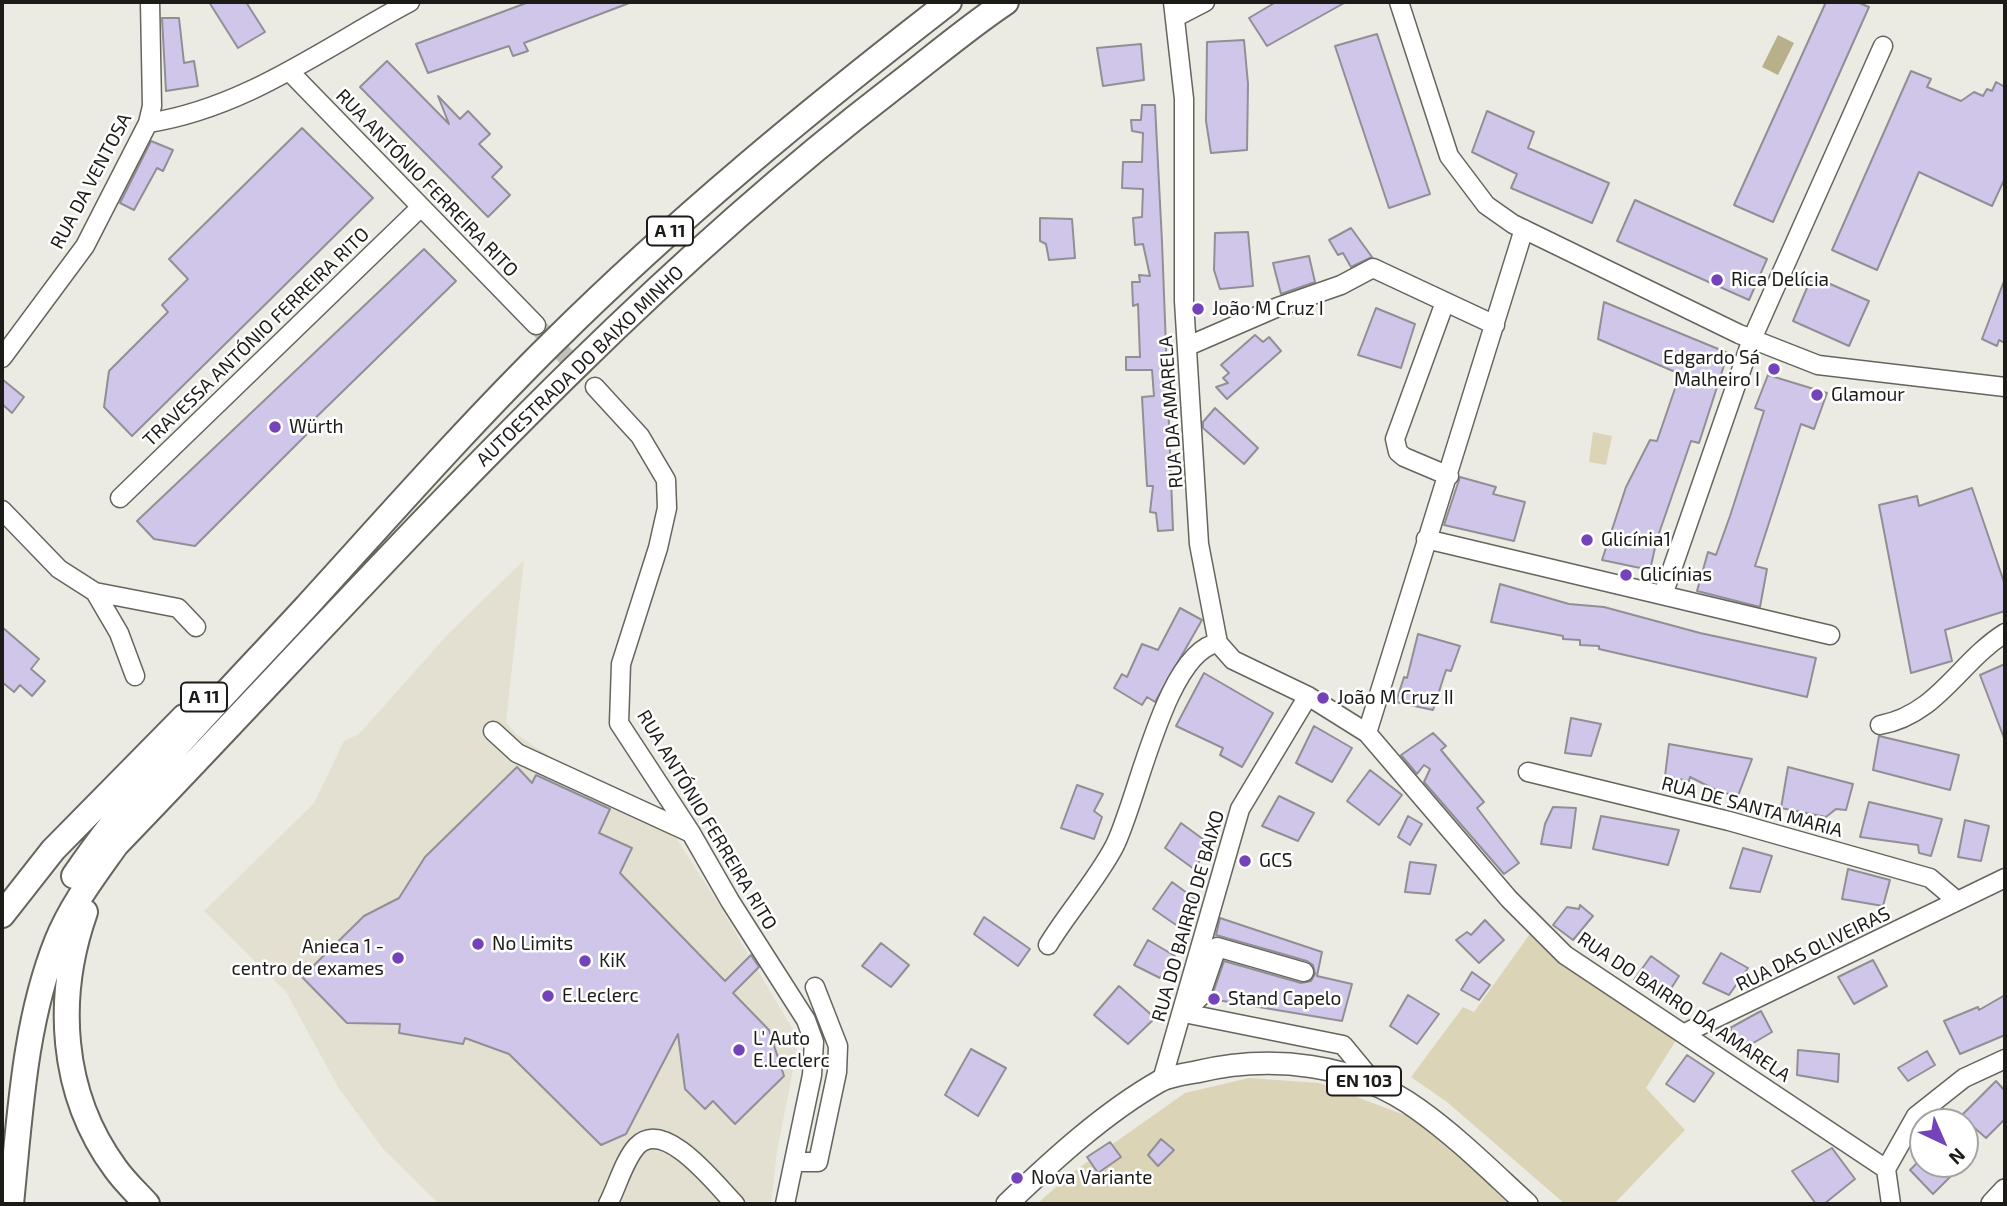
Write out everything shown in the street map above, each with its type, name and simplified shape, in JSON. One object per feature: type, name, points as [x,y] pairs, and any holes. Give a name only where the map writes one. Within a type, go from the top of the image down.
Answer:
[{"type":"highway","name":"AUTOESTRADA DO BAIXO MINHO","points":[[415,487],[551,343],[665,236],[807,112],[949,2]]},
{"type":"highway","name":"AUTOESTRADA DO BAIXO MINHO","points":[[189,769],[563,378],[668,278],[828,138],[1006,2]]},
{"type":"highway","name":"A 11","points":[[2,915],[53,850],[415,487]]},
{"type":"highway","points":[[2,1151],[18,1015],[32,965],[62,892],[103,833],[134,796],[415,487]]},
{"type":"highway","name":"A 11","points":[[11,1204],[34,1015],[57,941],[80,896],[116,845],[189,769]]},
{"type":"highway","points":[[147,1204],[114,1168],[86,1117],[75,1084],[66,1035],[69,963],[85,912],[121,851],[189,769]]},
{"type":"main road","name":"EN 103","points":[[1007,1204],[1117,1110],[1163,1080],[1227,1064],[1284,1062],[1335,1070],[1376,1085],[1418,1108],[1527,1204]]},
{"type":"main road","points":[[1992,1204],[2005,1190]]},
{"type":"street","name":"RUA DA VENTOSA","points":[[2,358],[85,246],[148,123],[152,106],[150,2]]},
{"type":"street","points":[[148,123],[227,102],[289,71],[410,2]]},
{"type":"street","points":[[1174,9],[1205,2]]},
{"type":"street","points":[[1399,2],[1449,156],[1486,205],[1524,229],[1752,339],[1818,365],[2005,387]]},
{"type":"street","name":"RUA DA AMARELA","points":[[1174,9],[1184,99],[1184,301],[1199,544],[1218,643]]},
{"type":"street","points":[[1663,595],[1752,339],[1883,46]]},
{"type":"street","name":"RUA ANTÓNIO FERREIRA RITO","points":[[289,71],[536,325]]},
{"type":"street","name":"TRAVESSA ANTÓNIO FERREIRA RITO","points":[[120,498],[421,207]]},
{"type":"street","points":[[1048,945],[1122,832],[1158,722],[1199,650],[1218,643],[1233,660],[1308,696],[1367,733],[1426,539],[1450,476],[1524,229]]},
{"type":"street","points":[[1188,346],[1278,307],[1341,285],[1373,268],[1495,325]]},
{"type":"street","points":[[1445,302],[1395,439],[1398,452],[1404,457],[1450,476]]},
{"type":"street","name":"RUA ANTÓNIO FERREIRA RITO","points":[[595,387],[640,436],[666,480],[667,508],[664,522],[621,664],[619,723],[691,833],[730,901],[806,1020],[814,1042],[812,1075],[784,1203]]},
{"type":"street","points":[[2,510],[59,569],[95,592],[178,608],[196,627]]},
{"type":"street","points":[[1426,539],[1830,635]]},
{"type":"street","points":[[95,592],[119,634],[135,676]]},
{"type":"street","points":[[1880,725],[1909,717],[1930,704],[1983,649],[2005,633]]},
{"type":"street","name":"RUA DO BAIRRO DE BAIXO","points":[[1163,1080],[1240,809],[1308,696]]},
{"type":"street","points":[[493,731],[517,753],[691,833]]},
{"type":"street","name":"RUA DO BAIRRO DA AMARELA","points":[[1367,733],[1492,881],[1566,955],[1886,1169]]},
{"type":"street","name":"RUA DE SANTA MARIA","points":[[1528,772],[1728,821],[1930,878],[1956,900]]},
{"type":"street","name":"RUA DAS OLIVEIRAS","points":[[1685,1033],[1930,917],[1956,900],[2005,878]]},
{"type":"street","points":[[1184,1013],[1200,998],[1217,947],[1304,972]]},
{"type":"street","points":[[794,1162],[818,1162],[837,1072],[838,1046],[815,987]]},
{"type":"street","points":[[1184,1013],[1343,1045],[1376,1085]]},
{"type":"street","points":[[1891,1204],[1886,1169],[1916,1116],[1964,1078],[2005,1059]]},
{"type":"street","points":[[615,1202],[636,1147],[645,1140],[661,1139],[677,1146],[735,1204]]},
{"type":"shaded area","points":[[1778,35],[1794,43],[1778,75],[1762,67]]},
{"type":"shaded area","points":[[1593,432],[1612,436],[1606,465],[1589,462]]},
{"type":"shaded area","points":[[524,560],[506,722],[516,734],[676,838],[799,1040],[777,1151],[771,1204],[439,1204],[383,1149],[338,1087],[286,992],[204,911],[314,803],[344,741],[359,734],[448,634]]},
{"type":"shaded area","points":[[1532,931],[1680,1034],[1646,1088],[1685,1130],[1614,1204],[1565,1204],[1447,1102],[1411,1077],[1463,1007],[1474,1012]]},
{"type":"shaded area","points":[[1249,1078],[1319,1083],[1413,1118],[1511,1204],[1037,1204],[1073,1172],[1185,1093]]},
{"type":"building","points":[[209,2],[246,2],[265,32],[238,48]]},
{"type":"building","points":[[529,2],[632,2],[524,43],[528,51],[513,56],[509,46],[428,73],[416,44]]},
{"type":"building","points":[[1276,2],[1346,2],[1267,46],[1249,18]]},
{"type":"building","points":[[1826,2],[1857,2],[1869,7],[1773,222],[1734,205]]},
{"type":"building","points":[[162,18],[179,18],[184,63],[194,61],[198,86],[166,91]]},
{"type":"building","points":[[1377,34],[1430,194],[1389,208],[1335,46]]},
{"type":"building","points":[[1244,40],[1248,84],[1247,150],[1211,153],[1206,121],[1207,42]]},
{"type":"building","points":[[1141,44],[1144,80],[1103,86],[1097,48]]},
{"type":"building","points":[[387,61],[449,124],[438,96],[460,119],[468,111],[490,134],[479,144],[502,167],[492,177],[510,195],[488,217],[360,87]]},
{"type":"building","points":[[1911,71],[1931,79],[1927,87],[1961,101],[1974,92],[1983,96],[1987,89],[1992,91],[1996,82],[2005,87],[2005,178],[1992,206],[1919,172],[1877,270],[1832,250]]},
{"type":"building","points":[[1142,105],[1155,105],[1173,530],[1158,531],[1156,513],[1150,512],[1153,486],[1147,486],[1142,397],[1154,396],[1152,370],[1126,370],[1126,357],[1140,357],[1138,304],[1133,306],[1132,282],[1140,282],[1139,275],[1150,276],[1143,244],[1135,245],[1133,218],[1142,217],[1143,189],[1122,188],[1123,162],[1142,162],[1143,133],[1132,131],[1131,120],[1141,120]]},
{"type":"building","points":[[1487,111],[1534,132],[1528,148],[1609,183],[1592,223],[1511,188],[1517,174],[1472,152]]},
{"type":"building","points":[[302,128],[373,198],[132,436],[104,407],[109,371],[168,312],[162,305],[188,279],[169,259]]},
{"type":"building","points":[[151,141],[173,150],[163,171],[157,168],[134,210],[120,203]]},
{"type":"building","points":[[1635,200],[1767,259],[1749,300],[1617,241]]},
{"type":"building","points":[[1040,218],[1072,219],[1075,258],[1049,260],[1046,244],[1040,241]]},
{"type":"building","points":[[1351,228],[1372,257],[1351,267],[1343,253],[1338,255],[1329,240]]},
{"type":"building","points":[[1248,232],[1253,286],[1220,289],[1214,270],[1215,233]]},
{"type":"building","points":[[424,249],[456,281],[303,430],[307,434],[195,546],[154,539],[137,521]]},
{"type":"building","points":[[1309,256],[1315,282],[1281,294],[1273,263]]},
{"type":"building","points":[[1812,276],[1869,301],[1849,346],[1793,321]]},
{"type":"building","points":[[2004,281],[2005,343],[1999,340],[1997,346],[1982,339]]},
{"type":"building","points":[[1604,302],[1728,353],[1699,443],[1691,441],[1657,539],[1650,570],[1602,560],[1626,487],[1650,440],[1657,441],[1680,374],[1598,339]]},
{"type":"building","points":[[1376,308],[1415,324],[1401,368],[1358,355]]},
{"type":"building","points":[[1255,335],[1263,342],[1269,337],[1281,351],[1227,399],[1216,387],[1228,383],[1223,378],[1229,373],[1221,365]]},
{"type":"building","points":[[1768,375],[1827,393],[1814,429],[1801,424],[1755,566],[1767,569],[1760,607],[1697,591],[1708,552],[1716,555],[1730,516],[1764,411],[1755,408]]},
{"type":"building","points":[[2,379],[24,397],[12,413],[2,404]]},
{"type":"building","points":[[1215,408],[1258,448],[1244,464],[1203,428],[1203,422]]},
{"type":"building","points":[[1460,477],[1496,487],[1493,494],[1525,502],[1514,541],[1444,525]]},
{"type":"building","points":[[1972,488],[2005,585],[2005,611],[1945,630],[1952,661],[1911,673],[1879,505],[1917,496],[1919,506]]},
{"type":"building","points":[[1500,584],[1569,604],[1604,607],[1700,633],[1816,658],[1807,697],[1599,649],[1599,646],[1580,645],[1580,640],[1563,639],[1563,636],[1491,622]]},
{"type":"building","points":[[1180,608],[1202,620],[1155,702],[1147,697],[1142,705],[1114,688],[1122,674],[1127,677],[1142,644],[1158,650]]},
{"type":"building","points":[[2,627],[39,659],[31,669],[45,681],[32,696],[20,685],[14,692],[2,682]]},
{"type":"building","points":[[1418,634],[1460,646],[1451,671],[1446,670],[1433,710],[1396,702],[1404,677],[1407,678]]},
{"type":"building","points":[[2005,664],[2005,737],[2004,738],[1980,675]]},
{"type":"building","points":[[1204,673],[1273,713],[1242,767],[1220,755],[1223,748],[1176,726]]},
{"type":"building","points":[[1571,718],[1601,724],[1591,756],[1565,753]]},
{"type":"building","points":[[1314,726],[1352,748],[1332,782],[1296,763]]},
{"type":"building","points":[[1433,733],[1446,746],[1441,750],[1484,802],[1477,808],[1519,863],[1504,874],[1424,782],[1430,769],[1424,765],[1417,774],[1401,755]]},
{"type":"building","points":[[1879,736],[1959,755],[1950,790],[1873,770]]},
{"type":"building","points":[[1669,744],[1752,759],[1738,796],[1720,792],[1690,777],[1689,781],[1665,776]]},
{"type":"building","points":[[517,767],[532,783],[536,775],[610,809],[599,833],[632,848],[620,873],[725,981],[751,955],[759,967],[733,993],[769,1030],[784,1076],[735,1124],[713,1101],[705,1109],[685,1089],[678,1034],[626,1134],[601,1145],[509,1054],[465,1038],[463,1044],[399,1033],[400,1024],[347,1023],[302,977],[364,916],[399,898],[425,857]]},
{"type":"building","points":[[1788,767],[1853,784],[1846,810],[1836,809],[1826,817],[1781,808]]},
{"type":"building","points":[[1370,770],[1402,795],[1379,825],[1347,801]]},
{"type":"building","points":[[1077,785],[1103,794],[1094,811],[1102,817],[1094,839],[1061,828]]},
{"type":"building","points":[[1279,796],[1314,813],[1298,841],[1262,826]]},
{"type":"building","points":[[1869,802],[1942,819],[1931,856],[1919,853],[1918,845],[1860,837]]},
{"type":"building","points":[[1553,807],[1576,808],[1571,848],[1541,844],[1545,824]]},
{"type":"building","points":[[1408,816],[1422,824],[1410,845],[1398,837]]},
{"type":"building","points":[[1601,816],[1679,830],[1668,865],[1593,849]]},
{"type":"building","points":[[1965,820],[1989,826],[1981,861],[1958,857]]},
{"type":"building","points":[[1181,823],[1211,845],[1194,869],[1165,848]]},
{"type":"building","points":[[1743,848],[1772,856],[1760,892],[1730,888]]},
{"type":"building","points":[[1410,862],[1436,865],[1430,894],[1405,892]]},
{"type":"building","points":[[1848,869],[1890,880],[1883,906],[1842,899]]},
{"type":"building","points":[[1172,882],[1198,901],[1179,927],[1153,909]]},
{"type":"building","points":[[1580,905],[1593,916],[1573,940],[1553,925],[1567,907],[1579,909]]},
{"type":"building","points":[[984,917],[1030,949],[1018,966],[974,934]]},
{"type":"building","points":[[1220,918],[1322,952],[1317,976],[1352,984],[1342,1021],[1211,999],[1224,961],[1301,983],[1311,981],[1315,974],[1313,965],[1307,961],[1216,935]]},
{"type":"building","points":[[1485,920],[1504,940],[1479,963],[1456,940],[1467,932],[1471,935]]},
{"type":"building","points":[[1148,940],[1175,956],[1160,978],[1134,965]]},
{"type":"building","points":[[881,943],[909,965],[891,987],[862,966]]},
{"type":"building","points":[[1721,953],[1748,968],[1729,995],[1703,983]]},
{"type":"building","points":[[1651,956],[1679,976],[1665,998],[1634,980]]},
{"type":"building","points":[[1873,960],[1887,986],[1854,1004],[1838,977]]},
{"type":"building","points":[[1472,972],[1490,985],[1479,1000],[1461,990]]},
{"type":"building","points":[[1119,986],[1155,1018],[1128,1044],[1094,1015]]},
{"type":"building","points":[[1408,995],[1439,1014],[1417,1044],[1390,1026]]},
{"type":"building","points":[[2005,995],[2005,1035],[1960,1054],[1944,1021],[1978,1007],[1979,1010]]},
{"type":"building","points":[[1761,1011],[1772,1032],[1743,1049],[1730,1028]]},
{"type":"building","points":[[971,1049],[1006,1068],[978,1116],[945,1095]]},
{"type":"building","points":[[1798,1050],[1839,1054],[1838,1082],[1797,1075]]},
{"type":"building","points":[[1927,1051],[1935,1065],[1908,1081],[1898,1068]]},
{"type":"building","points":[[1687,1055],[1714,1073],[1694,1102],[1666,1084]]},
{"type":"building","points":[[1996,1081],[2005,1091],[2005,1119],[1986,1138],[1979,1132],[1979,1108],[1969,1108]]},
{"type":"building","points":[[1161,1139],[1174,1150],[1158,1166],[1148,1155]]},
{"type":"building","points":[[1110,1142],[1121,1157],[1098,1173],[1087,1157]]},
{"type":"building","points":[[1832,1148],[1855,1179],[1824,1204],[1816,1204],[1792,1171]]},
{"type":"building","points":[[1918,1178],[1949,1178],[1933,1194]]},
{"type":"tunnel","points":[[536,325],[595,387]]},
{"type":"place","name":"Rica Delícia","points":[[1717,280]]},
{"type":"place","name":"João M Cruz I","points":[[1198,309]]},
{"type":"place","name":"Edgardo Sá Malheiro I","points":[[1774,369]]},
{"type":"place","name":"Glamour","points":[[1817,395]]},
{"type":"place","name":"Würth","points":[[275,427]]},
{"type":"place","name":"Glicínia1","points":[[1587,540]]},
{"type":"place","name":"Glicínias","points":[[1626,575]]},
{"type":"place","name":"João M Cruz II","points":[[1323,698]]},
{"type":"place","name":"GCS","points":[[1245,861]]},
{"type":"place","name":"No Limits","points":[[478,944]]},
{"type":"place","name":"Anieca 1 - centro de exames","points":[[398,958]]},
{"type":"place","name":"KiK","points":[[585,961]]},
{"type":"place","name":"E.Leclerc","points":[[548,996]]},
{"type":"place","name":"Stand Capelo","points":[[1214,999]]},
{"type":"place","name":"L' Auto E.Leclerc","points":[[739,1050]]},
{"type":"place","name":"Nova Variante","points":[[1017,1178]]}]
